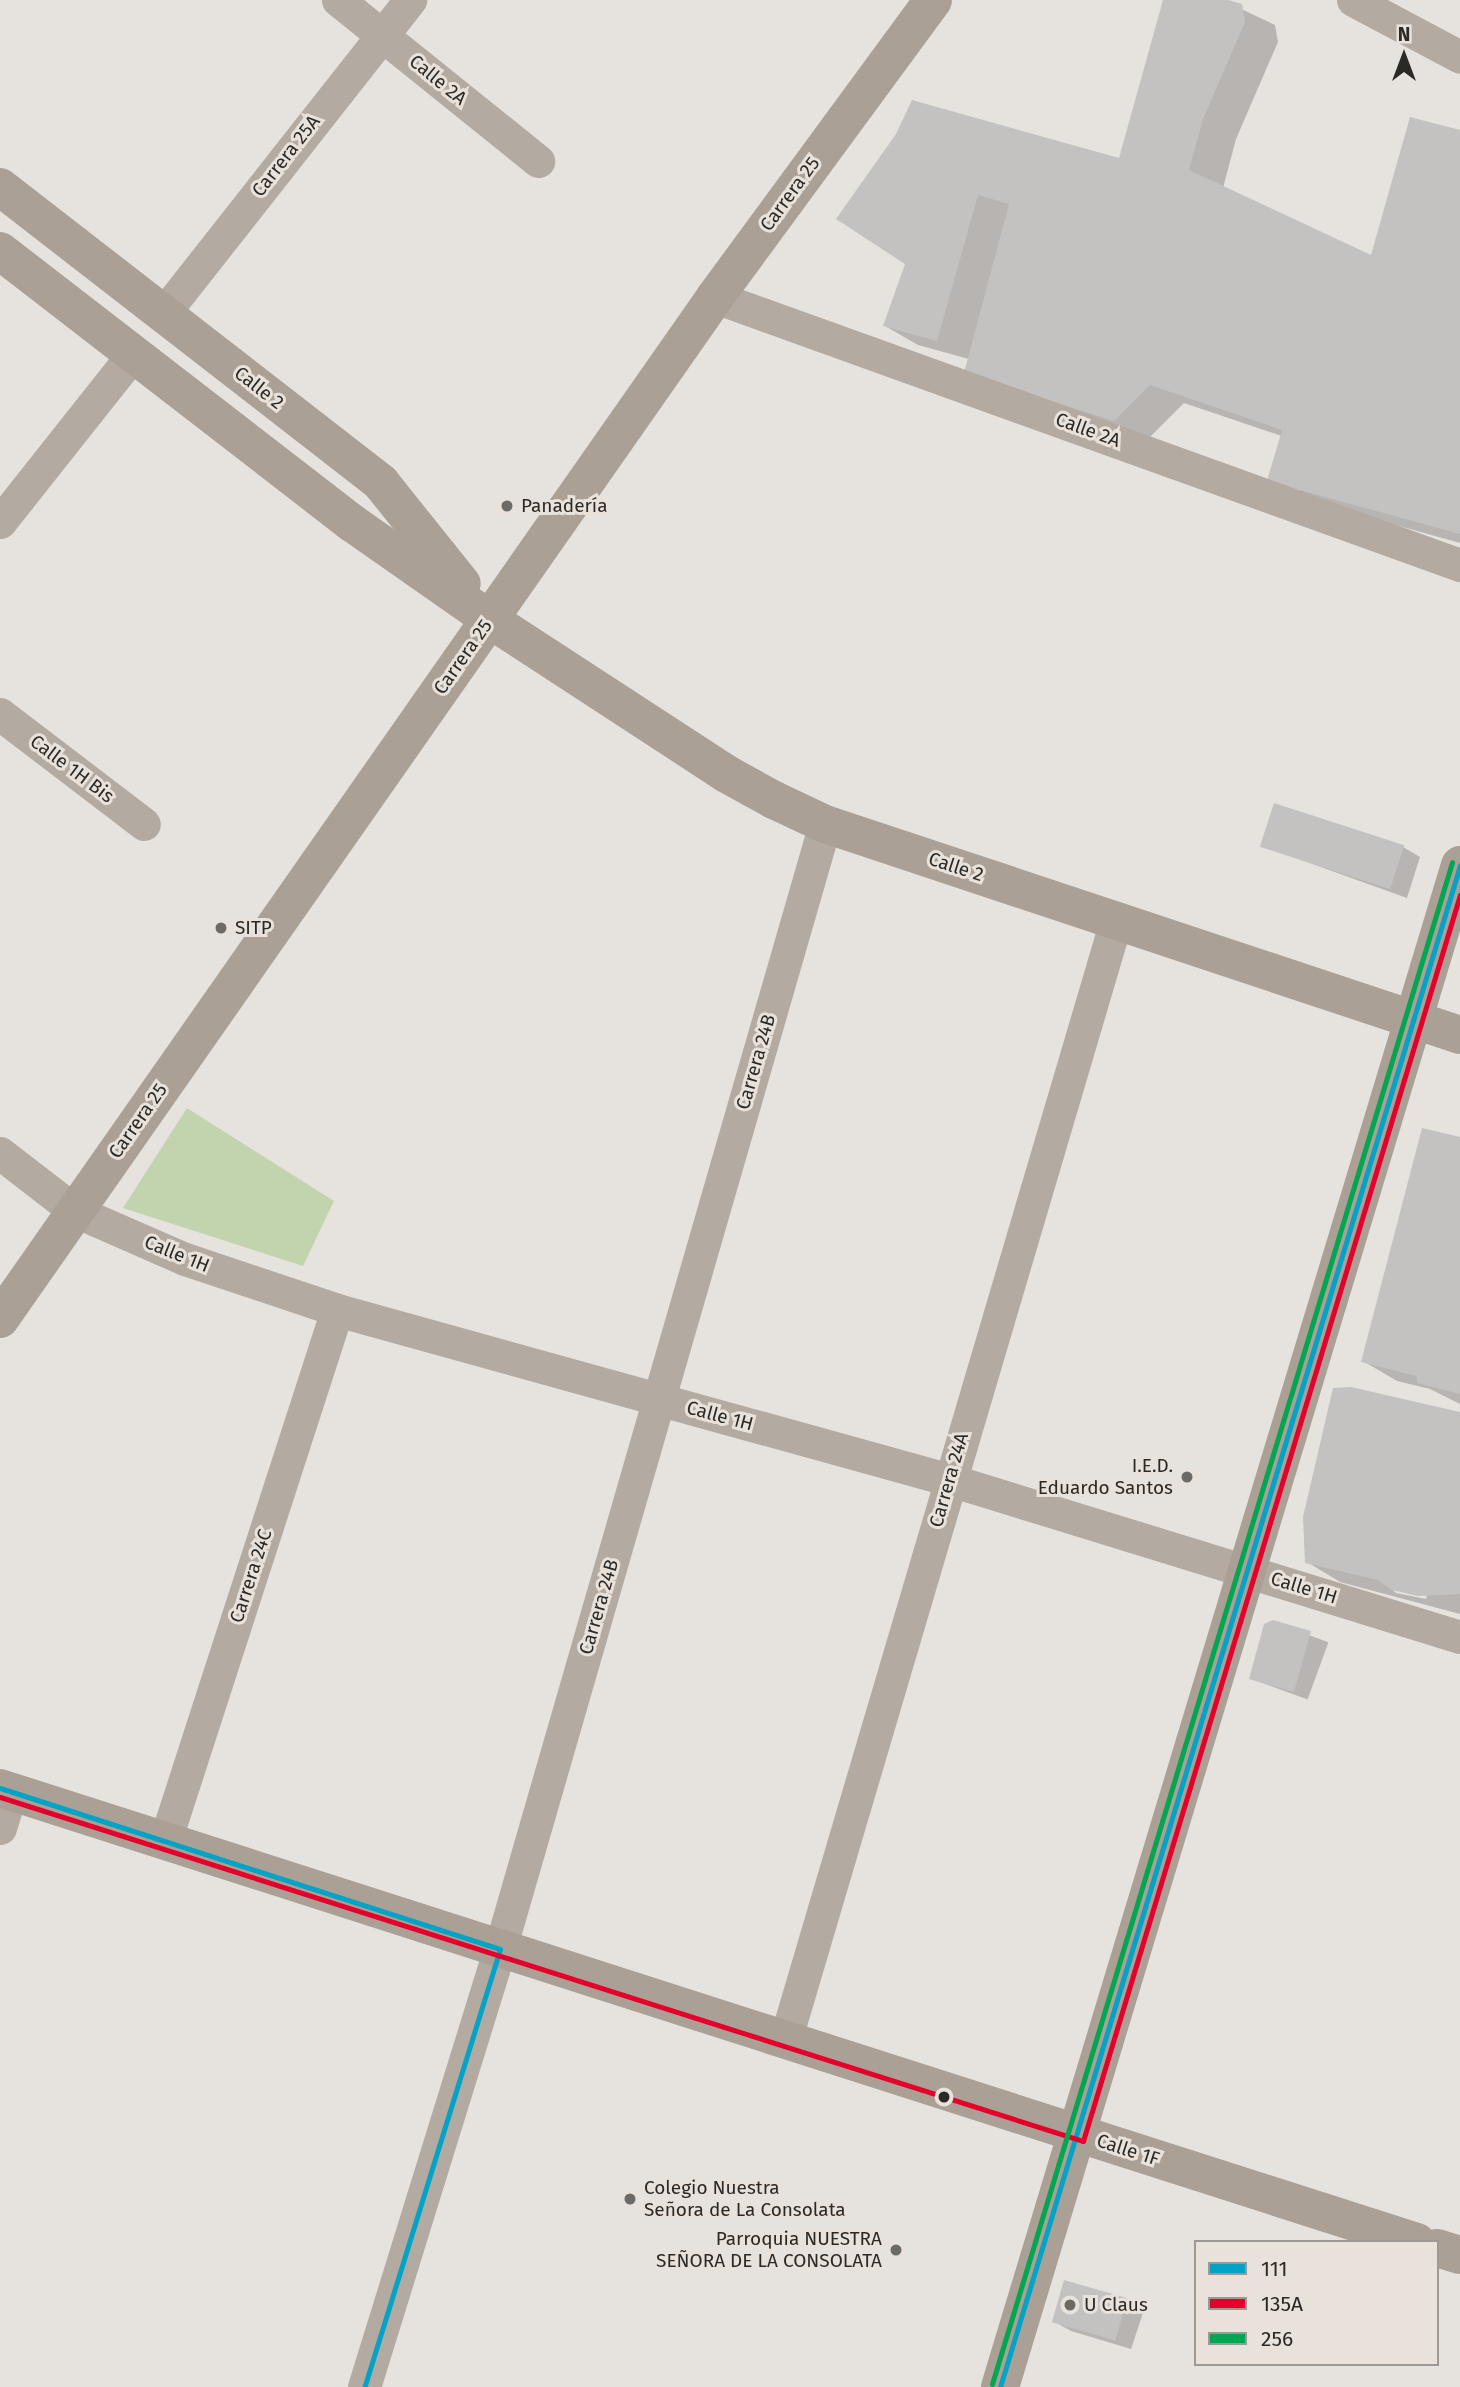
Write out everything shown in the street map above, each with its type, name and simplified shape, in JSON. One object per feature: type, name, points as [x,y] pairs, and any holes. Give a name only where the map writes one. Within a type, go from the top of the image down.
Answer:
[{"type":"street","name":"Calle 2A","points":[[338,0],[538,161]]},
{"type":"street","name":"Carrera 25A","points":[[163,314],[411,0]]},
{"type":"street","name":"Carrera 25","points":[[0,1319],[715,296],[933,0]]},
{"type":"street","points":[[1353,0],[1460,57]]},
{"type":"street","name":"Calle 2","points":[[0,187],[381,483],[489,619]]},
{"type":"street","name":"Calle 2","points":[[0,251],[352,523],[489,619],[725,773],[825,824],[1460,1035]]},
{"type":"street","name":"Calle 2A","points":[[715,296],[1460,565]]},
{"type":"street","points":[[0,522],[133,354]]},
{"type":"street","name":"Calle 1H Bis","points":[[0,714],[144,824]]},
{"type":"street","name":"Carrera 24B","points":[[364,2387],[499,1949],[825,824]]},
{"type":"street","points":[[1000,2387],[1460,865]]},
{"type":"street","name":"Carrera 24A","points":[[785,2041],[1116,921]]},
{"type":"street","name":"Calle 1H","points":[[0,1153],[75,1211],[185,1259],[337,1310],[950,1480],[1460,1637]]},
{"type":"street","name":"Carrera 24C","points":[[165,1841],[337,1310]]},
{"type":"street","points":[[0,1828],[6,1790]]},
{"type":"street","name":"Calle 1F","points":[[6,1790],[1411,2240]]},
{"type":"street","points":[[1439,2249],[1460,2255]]},
{"type":"green space","points":[[187,1108],[334,1201],[303,1266],[123,1208]]},
{"type":"building","points":[[1163,0],[1228,0],[1242,4],[1245,22],[1203,119],[1189,170],[1371,255],[1410,117],[1460,130],[1460,534],[1267,481],[1282,430],[1150,385],[1114,421],[964,373],[1009,204],[978,195],[937,341],[883,326],[905,264],[836,219],[896,134],[912,100],[1119,158]]},
{"type":"building","points":[[1274,803],[1404,845],[1390,889],[1260,847]]},
{"type":"building","points":[[1422,1128],[1460,1137],[1460,1394],[1417,1383],[1417,1376],[1361,1362]]},
{"type":"building","points":[[1351,1387],[1460,1412],[1460,1594],[1418,1596],[1392,1590],[1378,1580],[1305,1563],[1303,1517],[1333,1388]]},
{"type":"building","points":[[1273,1620],[1311,1631],[1294,1692],[1249,1679],[1264,1624]]},
{"type":"building","points":[[1064,2280],[1127,2298],[1115,2340],[1052,2322]]},
{"type":"transit line","name":"256","points":[[992,2384],[1452,862]]},
{"type":"transit line","name":"111","points":[[1000,2387],[1460,865]]},
{"type":"transit line","name":"135A","points":[[0,1797],[1083,2141],[1460,895]]},
{"type":"transit line","name":"111","points":[[0,1788],[500,1949],[364,2387]]},
{"type":"place","name":"Panadería","points":[[507,506]]},
{"type":"place","name":"SITP","points":[[221,928]]},
{"type":"place","name":"I.E.D. Eduardo Santos","points":[[1187,1477]]},
{"type":"place","name":"Colegio Nuestra Señora de La Consolata","points":[[630,2199]]},
{"type":"place","name":"Parroquia NUESTRA SEÑORA DE LA CONSOLATA","points":[[896,2250]]},
{"type":"place","name":"U Claus","points":[[1070,2305]]}]
